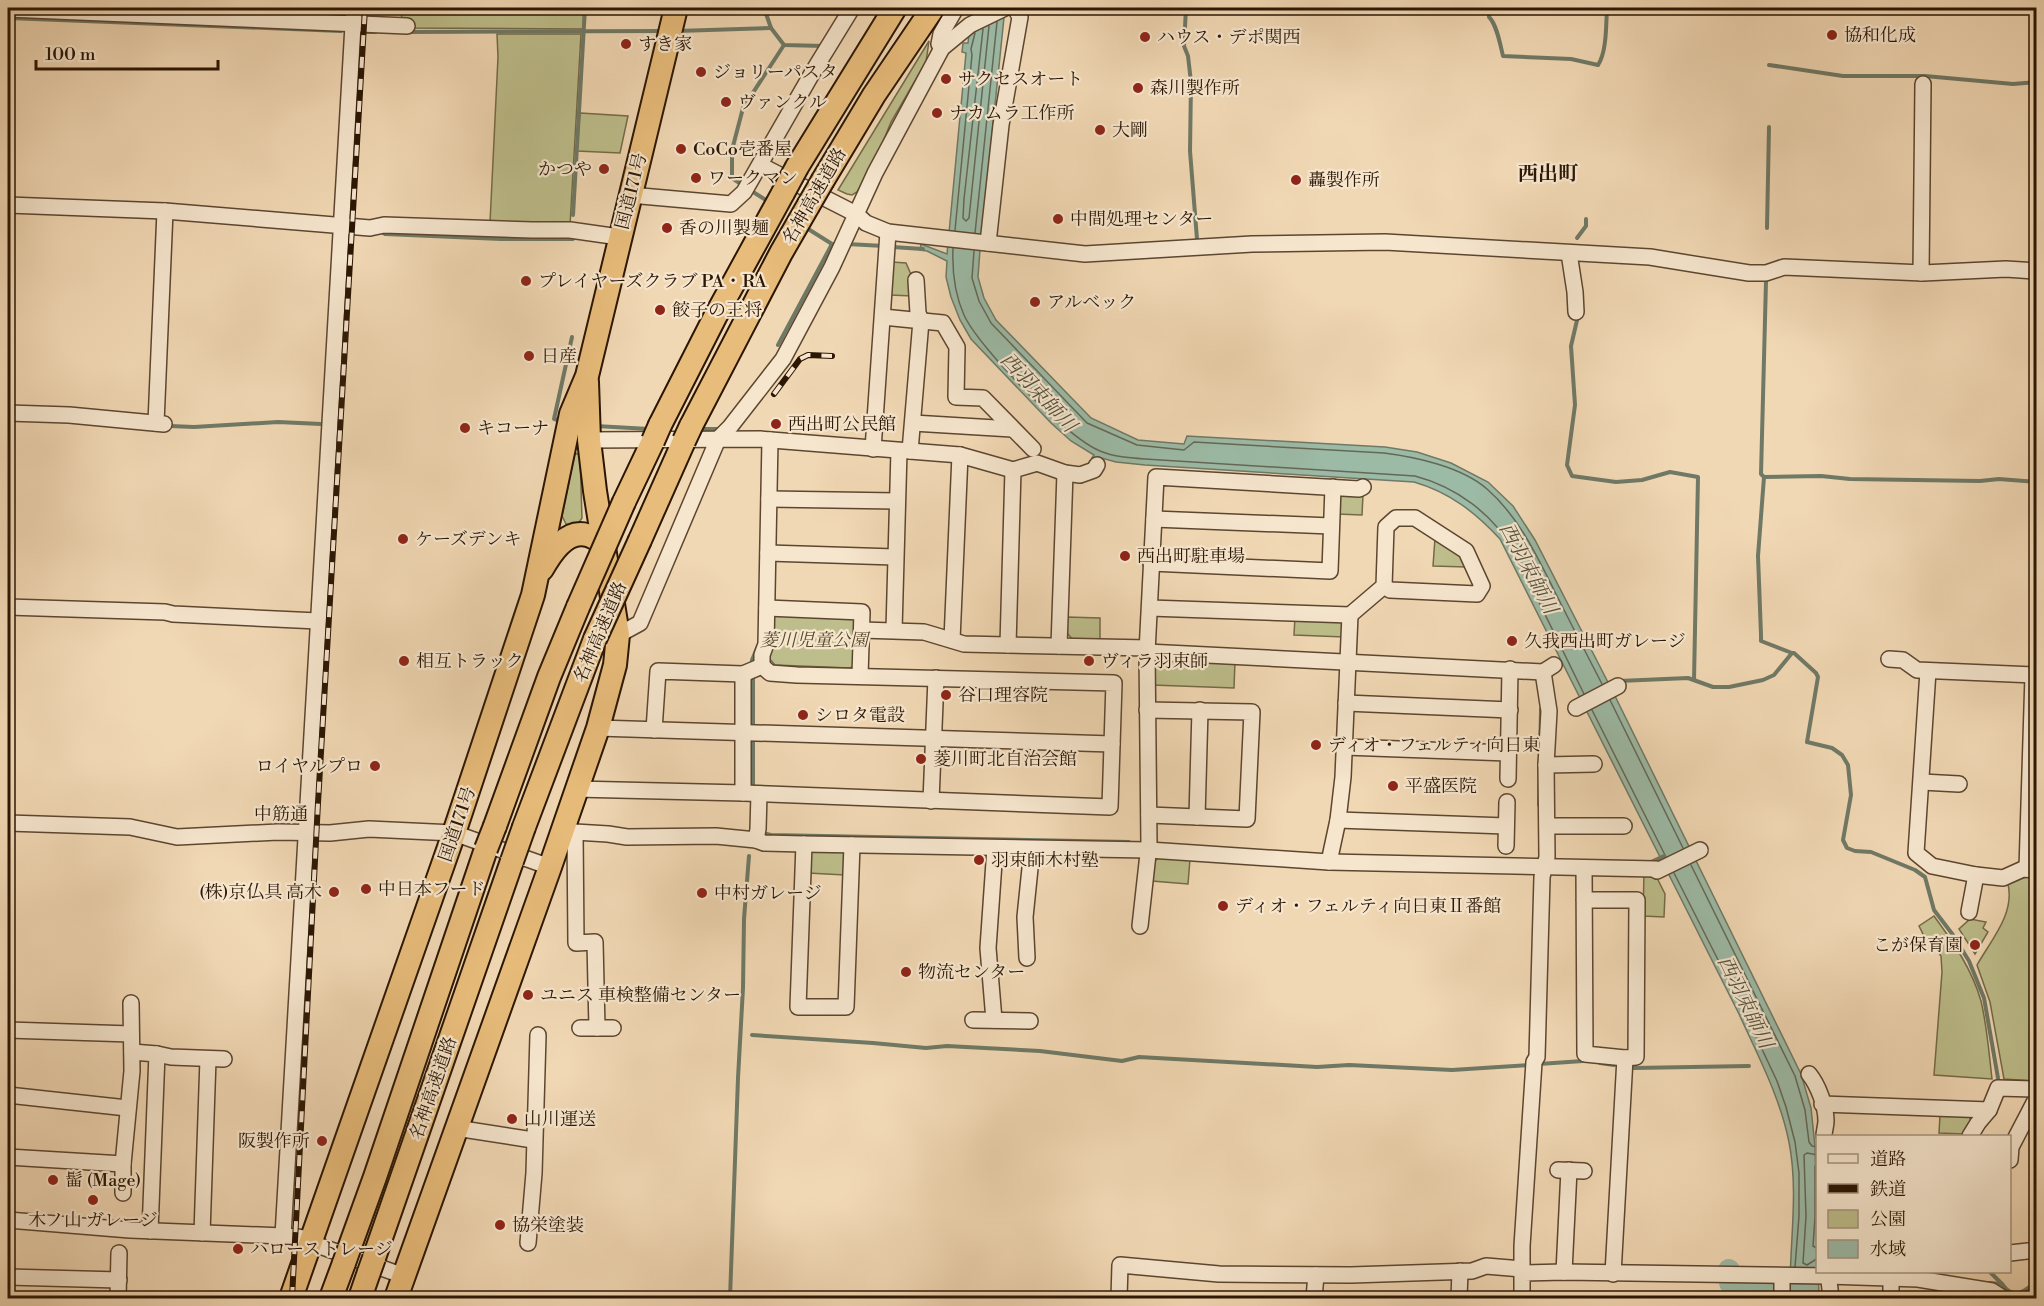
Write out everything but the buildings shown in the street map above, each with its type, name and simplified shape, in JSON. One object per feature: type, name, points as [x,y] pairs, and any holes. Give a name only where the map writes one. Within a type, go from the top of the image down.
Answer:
[{"type":"highway","name":"名神高速道路","points":[[330,1299],[375,1177],[486,849],[549,677],[578,607],[657,433],[776,205],[895,8]]},
{"type":"highway","name":"名神高速道路","points":[[360,1299],[524,827],[595,639],[688,433],[801,219],[874,95],[933,8]]},
{"type":"highway","name":"国道171号","points":[[291,1299],[454,833],[533,595],[582,426],[587,376],[672,23]]},
{"type":"highway","name":"国道171号","points":[[396,1299],[550,867],[569,830],[576,789],[598,728],[615,665],[618,635],[582,426]]},
{"type":"highway","points":[[538,576],[554,549],[574,534],[589,535],[604,544]]},
{"type":"street","points":[[283,1236],[354,8]]},
{"type":"street","points":[[630,195],[731,204],[744,192],[852,8]]},
{"type":"street","points":[[942,48],[939,44],[941,34],[956,8]]},
{"type":"street","points":[[618,635],[640,622],[718,439],[783,359],[843,243],[875,173],[942,48],[970,25],[1005,8]]},
{"type":"street","points":[[988,243],[1001,125],[1020,17],[1015,8]]},
{"type":"street","points":[[8,9],[407,26]]},
{"type":"street","points":[[1921,273],[1923,84]]},
{"type":"street","points":[[759,165],[855,214],[888,240],[940,239],[1085,254],[1252,244],[1385,242],[1650,257],[1749,273],[1766,273],[1784,267],[1921,273],[2006,269],[2037,272]]},
{"type":"street","points":[[8,205],[342,221],[375,227],[570,230],[619,237]]},
{"type":"street","points":[[8,413],[160,424],[165,211]]},
{"type":"street","points":[[873,441],[888,240]]},
{"type":"street","points":[[1569,253],[1576,312]]},
{"type":"street","points":[[894,630],[897,501],[908,440],[921,321],[918,313],[916,280]]},
{"type":"street","points":[[883,317],[944,323],[957,347],[956,397],[983,398],[1033,449]]},
{"type":"street","points":[[582,426],[718,439],[873,441],[908,440],[1012,429]]},
{"type":"street","points":[[766,440],[769,499],[766,644],[752,670],[749,733],[757,835],[764,843],[1032,849],[1149,845],[1330,858],[1547,862],[1584,868],[1656,870],[1700,850]]},
{"type":"street","points":[[908,440],[1013,470],[1037,463],[1065,473],[1080,475],[1094,470],[1097,465]]},
{"type":"street","points":[[952,640],[960,455]]},
{"type":"street","points":[[1008,645],[1013,470]]},
{"type":"street","points":[[1059,646],[1065,473]]},
{"type":"street","points":[[1140,926],[1149,845],[1147,650],[1156,477],[1184,486],[1359,489],[1363,487]]},
{"type":"street","points":[[1152,563],[1330,571],[1333,487]]},
{"type":"street","points":[[769,499],[897,501]]},
{"type":"street","points":[[1150,608],[1350,615],[1384,586],[1386,527],[1396,518],[1415,518],[1466,551],[1482,586],[1477,594],[1390,590],[1384,586]]},
{"type":"street","points":[[1154,519],[1331,526]]},
{"type":"street","points":[[768,553],[895,557]]},
{"type":"street","points":[[8,607],[165,612],[318,621]]},
{"type":"street","points":[[767,608],[862,612],[860,676]]},
{"type":"street","points":[[1330,858],[1338,820],[1345,747],[1350,615]]},
{"type":"street","points":[[862,630],[924,632],[963,644],[1147,650],[1510,669],[1549,668],[1546,765],[1547,862],[1542,877],[1537,1057],[1534,1062],[1522,1246],[1527,1272],[1522,1299]]},
{"type":"street","points":[[1889,659],[1903,660],[1917,670],[2035,675],[2032,870],[2003,878],[1976,875],[1932,866],[1916,853],[1928,671]]},
{"type":"street","points":[[1508,778],[1510,669]]},
{"type":"street","points":[[576,789],[1110,807],[1114,683],[770,673],[752,670],[658,671],[654,730]]},
{"type":"street","points":[[931,801],[936,678]]},
{"type":"street","points":[[1576,708],[1618,686]]},
{"type":"street","points":[[1346,703],[1510,710]]},
{"type":"street","points":[[1147,710],[1252,711],[1247,819],[1149,815]]},
{"type":"street","points":[[1197,817],[1200,710]]},
{"type":"street","points":[[598,728],[1112,744]]},
{"type":"street","points":[[1345,747],[1508,753]]},
{"type":"street","points":[[1546,765],[1594,764]]},
{"type":"street","points":[[1922,782],[1959,784]]},
{"type":"street","points":[[1506,846],[1507,802]]},
{"type":"street","points":[[1338,820],[1506,826]]},
{"type":"street","name":"中筋通","points":[[8,823],[130,827],[177,837],[278,832],[330,834],[369,829],[454,833],[550,867]]},
{"type":"street","points":[[1548,826],[1624,826]]},
{"type":"street","points":[[580,1028],[605,1028],[595,942],[576,943],[569,830],[627,837],[757,835]]},
{"type":"street","points":[[804,844],[798,1007],[846,1007],[852,845]]},
{"type":"street","points":[[994,1020],[988,948],[995,848]]},
{"type":"street","points":[[1023,950],[1032,849]]},
{"type":"street","points":[[1584,868],[1583,976],[1585,1054],[1636,1057],[1637,900],[1584,900]]},
{"type":"street","points":[[1969,912],[1976,875]]},
{"type":"street","points":[[123,1193],[127,1108],[132,1071],[131,1003]]},
{"type":"street","points":[[974,1020],[1030,1021]]},
{"type":"street","points":[[8,1030],[131,1034]]},
{"type":"street","points":[[528,1243],[534,1173],[533,1140],[538,1086],[536,1077],[538,1035]]},
{"type":"street","points":[[132,1052],[216,1059],[202,1233]]},
{"type":"street","points":[[150,1231],[157,1054]]},
{"type":"street","points":[[1613,1270],[1625,1058]]},
{"type":"street","points":[[1809,1074],[1815,1082],[1822,1104],[1826,1122],[1824,1135]]},
{"type":"street","points":[[1971,1135],[1989,1110],[1998,1088],[2037,1089]]},
{"type":"street","points":[[8,1095],[127,1108]]},
{"type":"street","points":[[2011,1147],[2037,1099]]},
{"type":"street","points":[[1822,1104],[1989,1110]]},
{"type":"street","points":[[456,1128],[533,1140]]},
{"type":"street","points":[[8,1157],[123,1164]]},
{"type":"street","points":[[1564,1268],[1570,1170]]},
{"type":"street","points":[[8,1220],[150,1231],[300,1236],[317,1245],[404,1276]]},
{"type":"street","points":[[2011,1253],[2037,1250]]},
{"type":"street","points":[[118,1299],[119,1253]]},
{"type":"street","points":[[1119,1299],[1120,1265],[1219,1274],[1316,1275],[1472,1271],[1486,1266],[1527,1272],[1564,1268],[1782,1277],[1828,1274],[1918,1279],[1992,1291],[2002,1299]]},
{"type":"street","points":[[1459,1299],[1460,1271]]},
{"type":"street","points":[[1828,1274],[1831,1282],[1831,1299]]},
{"type":"street","points":[[1314,1299],[1316,1275]]},
{"type":"street","points":[[8,1277],[118,1280]]},
{"type":"street","points":[[1782,1277],[1782,1299]]},
{"type":"street","points":[[1891,1279],[1892,1299]]},
{"type":"street","points":[[2030,1299],[2037,1294]]},
{"type":"green space","points":[[402,8],[584,8],[583,29],[401,28]]},
{"type":"green space","points":[[497,34],[581,34],[570,225],[490,223],[498,57]]},
{"type":"green space","points":[[929,41],[926,62],[891,122],[873,166],[857,192],[852,195],[838,190]]},
{"type":"green space","points":[[580,113],[628,116],[620,153],[577,151]]},
{"type":"green space","points":[[892,262],[906,263],[913,279],[912,296],[890,295]]},
{"type":"green space","points":[[575,453],[580,455],[582,518],[578,524],[572,526],[566,524],[562,516]]},
{"type":"green space","points":[[1344,494],[1363,495],[1362,515],[1337,514],[1338,499]]},
{"type":"green space","points":[[1435,538],[1462,556],[1466,567],[1433,566]]},
{"type":"green space","name":"菱川児童公園","points":[[779,611],[852,615],[859,622],[857,663],[850,668],[775,665],[768,657],[771,618]]},
{"type":"green space","points":[[1067,617],[1100,618],[1100,641],[1074,641],[1067,633]]},
{"type":"green space","points":[[1295,617],[1338,619],[1344,625],[1344,637],[1294,635]]},
{"type":"green space","points":[[1160,658],[1235,661],[1234,688],[1152,685],[1153,664]]},
{"type":"green space","points":[[816,850],[841,850],[845,855],[845,875],[808,873],[808,855]]},
{"type":"green space","points":[[1159,857],[1190,859],[1188,884],[1152,881],[1154,862]]},
{"type":"green space","points":[[1654,872],[1665,894],[1664,917],[1643,916],[1644,873]]},
{"type":"green space","points":[[2036,876],[2035,1081],[2004,1079],[1990,1002],[1977,965],[2005,916],[2008,906],[2008,884]]},
{"type":"green space","points":[[1934,916],[1961,956],[1977,989],[1985,1020],[1992,1079],[1934,1075],[1942,972],[1941,956],[1919,926]]},
{"type":"green space","points":[[1970,919],[1986,922],[1983,928],[1988,932],[1975,954],[1959,929]]},
{"type":"green space","points":[[1940,1115],[1969,1116],[1972,1123],[1963,1134],[1939,1133]]},
{"type":"water","name":"西羽束師川","points":[[972,8],[1005,8],[978,277],[984,298],[996,320],[1091,418],[1138,440],[1184,444],[1187,436],[1385,447],[1417,452],[1451,463],[1488,482],[1513,506],[1535,540],[1614,694],[1801,1074],[1811,1108],[1815,1147],[1816,1273],[1818,1273],[1819,1298],[1790,1298],[1792,1161],[1785,1125],[1768,1077],[1739,1014],[1500,539],[1461,504],[1439,491],[1414,482],[1145,465],[1116,462],[1098,457],[1094,460],[1092,458],[1094,455],[1071,441],[1051,423],[971,339],[951,297],[946,277],[947,261],[920,250],[921,244],[947,254],[966,53],[962,52],[963,43],[968,43]]},
{"type":"waterway","points":[[573,215],[585,8]]},
{"type":"waterway","points":[[764,8],[771,28],[784,45],[824,46]]},
{"type":"waterway","points":[[1186,8],[1184,46],[1188,56],[1191,82],[1190,151],[1197,239]]},
{"type":"waterway","points":[[1489,8],[1489,17],[1496,30],[1503,56],[1571,59],[1598,65],[1605,45],[1607,8]]},
{"type":"waterway","points":[[8,18],[341,31]]},
{"type":"waterway","points":[[677,31],[771,28]]},
{"type":"waterway","points":[[407,32],[664,31]]},
{"type":"waterway","points":[[358,32],[376,32]]},
{"type":"waterway","points":[[744,186],[732,178],[732,150],[743,108],[784,45]]},
{"type":"waterway","points":[[1769,65],[1843,76],[1925,76],[2013,84],[2036,82]]},
{"type":"waterway","points":[[1767,228],[1769,127]]},
{"type":"waterway","points":[[750,190],[769,202]]},
{"type":"waterway","points":[[1577,238],[1586,226],[1586,219]]},
{"type":"waterway","points":[[805,227],[832,244]]},
{"type":"waterway","points":[[380,231],[385,234],[501,239],[573,239]]},
{"type":"waterway","points":[[778,345],[832,244],[839,244]]},
{"type":"waterway","points":[[847,244],[884,246]]},
{"type":"waterway","points":[[892,247],[923,249]]},
{"type":"waterway","points":[[1619,681],[1688,678],[1713,687],[1729,687],[1763,680],[1774,675],[1792,653],[1761,641],[1758,556],[1764,477],[1761,474],[1766,281]]},
{"type":"waterway","points":[[1578,316],[1571,346],[1575,405],[1567,465],[1572,476],[1616,482],[1642,480],[1670,472],[1698,477],[1694,680]]},
{"type":"waterway","points":[[562,421],[554,419],[572,337]]},
{"type":"waterway","points":[[170,426],[194,427],[278,422],[321,424]]},
{"type":"waterway","points":[[596,426],[649,429]]},
{"type":"waterway","points":[[698,429],[717,429]]},
{"type":"waterway","points":[[1764,477],[1821,476],[1850,479],[1980,481],[1999,479],[2036,482]]},
{"type":"waterway","points":[[752,665],[758,646]]},
{"type":"waterway","points":[[1792,653],[1818,677],[1807,742],[1832,748],[1842,755],[1848,765],[1851,795],[1843,840],[1847,848],[1871,852],[1915,870],[1925,877],[1934,910],[1969,961],[1984,998],[1998,1078]]},
{"type":"waterway","points":[[753,675],[753,728]]},
{"type":"waterway","points":[[1539,805],[1541,709]]},
{"type":"waterway","points":[[753,735],[753,791]]},
{"type":"waterway","points":[[762,833],[1129,842]]},
{"type":"waterway","points":[[730,1298],[744,919],[749,856]]},
{"type":"waterway","points":[[1649,863],[1664,856]]},
{"type":"waterway","points":[[752,1035],[926,1048],[947,1046],[1040,1051],[1122,1061],[1139,1057],[1317,1067],[1349,1065],[1452,1070],[1528,1065]]},
{"type":"waterway","points":[[1539,1064],[1583,1061]]},
{"type":"waterway","points":[[1600,1063],[1614,1065]]},
{"type":"waterway","points":[[1634,1068],[1749,1066]]},
{"type":"waterway","points":[[1729,1270],[1730,1283],[1736,1283],[1739,1286],[1771,1284],[1776,1289],[1776,1298]]},
{"type":"waterway","points":[[1991,1273],[2002,1284]]},
{"type":"waterway","points":[[1990,1283],[2002,1284],[2011,1292],[2019,1293],[2036,1282]]},
{"type":"railway","points":[[292,1298],[318,803],[365,8]]},
{"type":"railway","points":[[774,394],[800,359],[808,355],[832,356]]},
{"type":"place","name":"協和化成","points":[[1832,35]]},
{"type":"place","name":"ハウス・デポ関西","points":[[1145,37]]},
{"type":"place","name":"すき家","points":[[626,44]]},
{"type":"place","name":"ジョリーパスタ","points":[[701,72]]},
{"type":"place","name":"サクセスオート","points":[[946,79]]},
{"type":"place","name":"森川製作所","points":[[1138,88]]},
{"type":"place","name":"ヴァンクル","points":[[726,102]]},
{"type":"place","name":"ナカムラ工作所","points":[[937,113]]},
{"type":"place","name":"大剛","points":[[1100,130]]},
{"type":"place","name":"CoCo壱番屋","points":[[681,149]]},
{"type":"place","name":"かつや","points":[[604,169]]},
{"type":"place","name":"ワークマン","points":[[696,178]]},
{"type":"place","name":"轟製作所","points":[[1296,180]]},
{"type":"place","name":"中間処理センター","points":[[1058,219]]},
{"type":"place","name":"香の川製麺","points":[[667,228]]},
{"type":"place","name":"プレイヤーズクラブ PA・RA","points":[[526,281]]},
{"type":"place","name":"アルベック","points":[[1035,302]]},
{"type":"place","name":"餃子の王将","points":[[660,310]]},
{"type":"place","name":"日産","points":[[529,356]]},
{"type":"place","name":"西出町公民館","points":[[776,424]]},
{"type":"place","name":"キコーナ","points":[[465,428]]},
{"type":"place","name":"ケーズデンキ","points":[[403,539]]},
{"type":"place","name":"西出町駐車場","points":[[1125,556]]},
{"type":"place","name":"久我西出町ガレージ","points":[[1512,641]]},
{"type":"place","name":"相互トラック","points":[[404,661]]},
{"type":"place","name":"ヴィラ羽束師","points":[[1089,661]]},
{"type":"place","name":"谷口理容院","points":[[946,695]]},
{"type":"place","name":"シロタ電設","points":[[803,715]]},
{"type":"place","name":"ディオ・フェルティ向日東","points":[[1316,745]]},
{"type":"place","name":"菱川町北自治会館","points":[[921,759]]},
{"type":"place","name":"ロイヤルプロ","points":[[375,766]]},
{"type":"place","name":"平盛医院","points":[[1393,786]]},
{"type":"place","name":"羽束師木村塾","points":[[979,860]]},
{"type":"place","name":"中日本フード","points":[[366,889]]},
{"type":"place","name":"(株)京仏具 高木","points":[[334,892]]},
{"type":"place","name":"中村ガレージ","points":[[702,893]]},
{"type":"place","name":"ディオ・フェルティ向日東Ⅱ番館","points":[[1223,906]]},
{"type":"place","name":"こが保育園","points":[[1975,945]]},
{"type":"place","name":"物流センター","points":[[906,972]]},
{"type":"place","name":"ユニス 車検整備センター","points":[[528,995]]},
{"type":"place","name":"山川運送","points":[[512,1119]]},
{"type":"place","name":"阪製作所","points":[[322,1141]]},
{"type":"place","name":"髷 (Mage)","points":[[53,1180]]},
{"type":"place","name":"木ノ山 ガレージ","points":[[93,1200]]},
{"type":"place","name":"協栄塗装","points":[[500,1225]]},
{"type":"place","name":"ハローストレージ","points":[[238,1249]]},
{"type":"district","name":"西出町","points":[[1548,173]]}]
